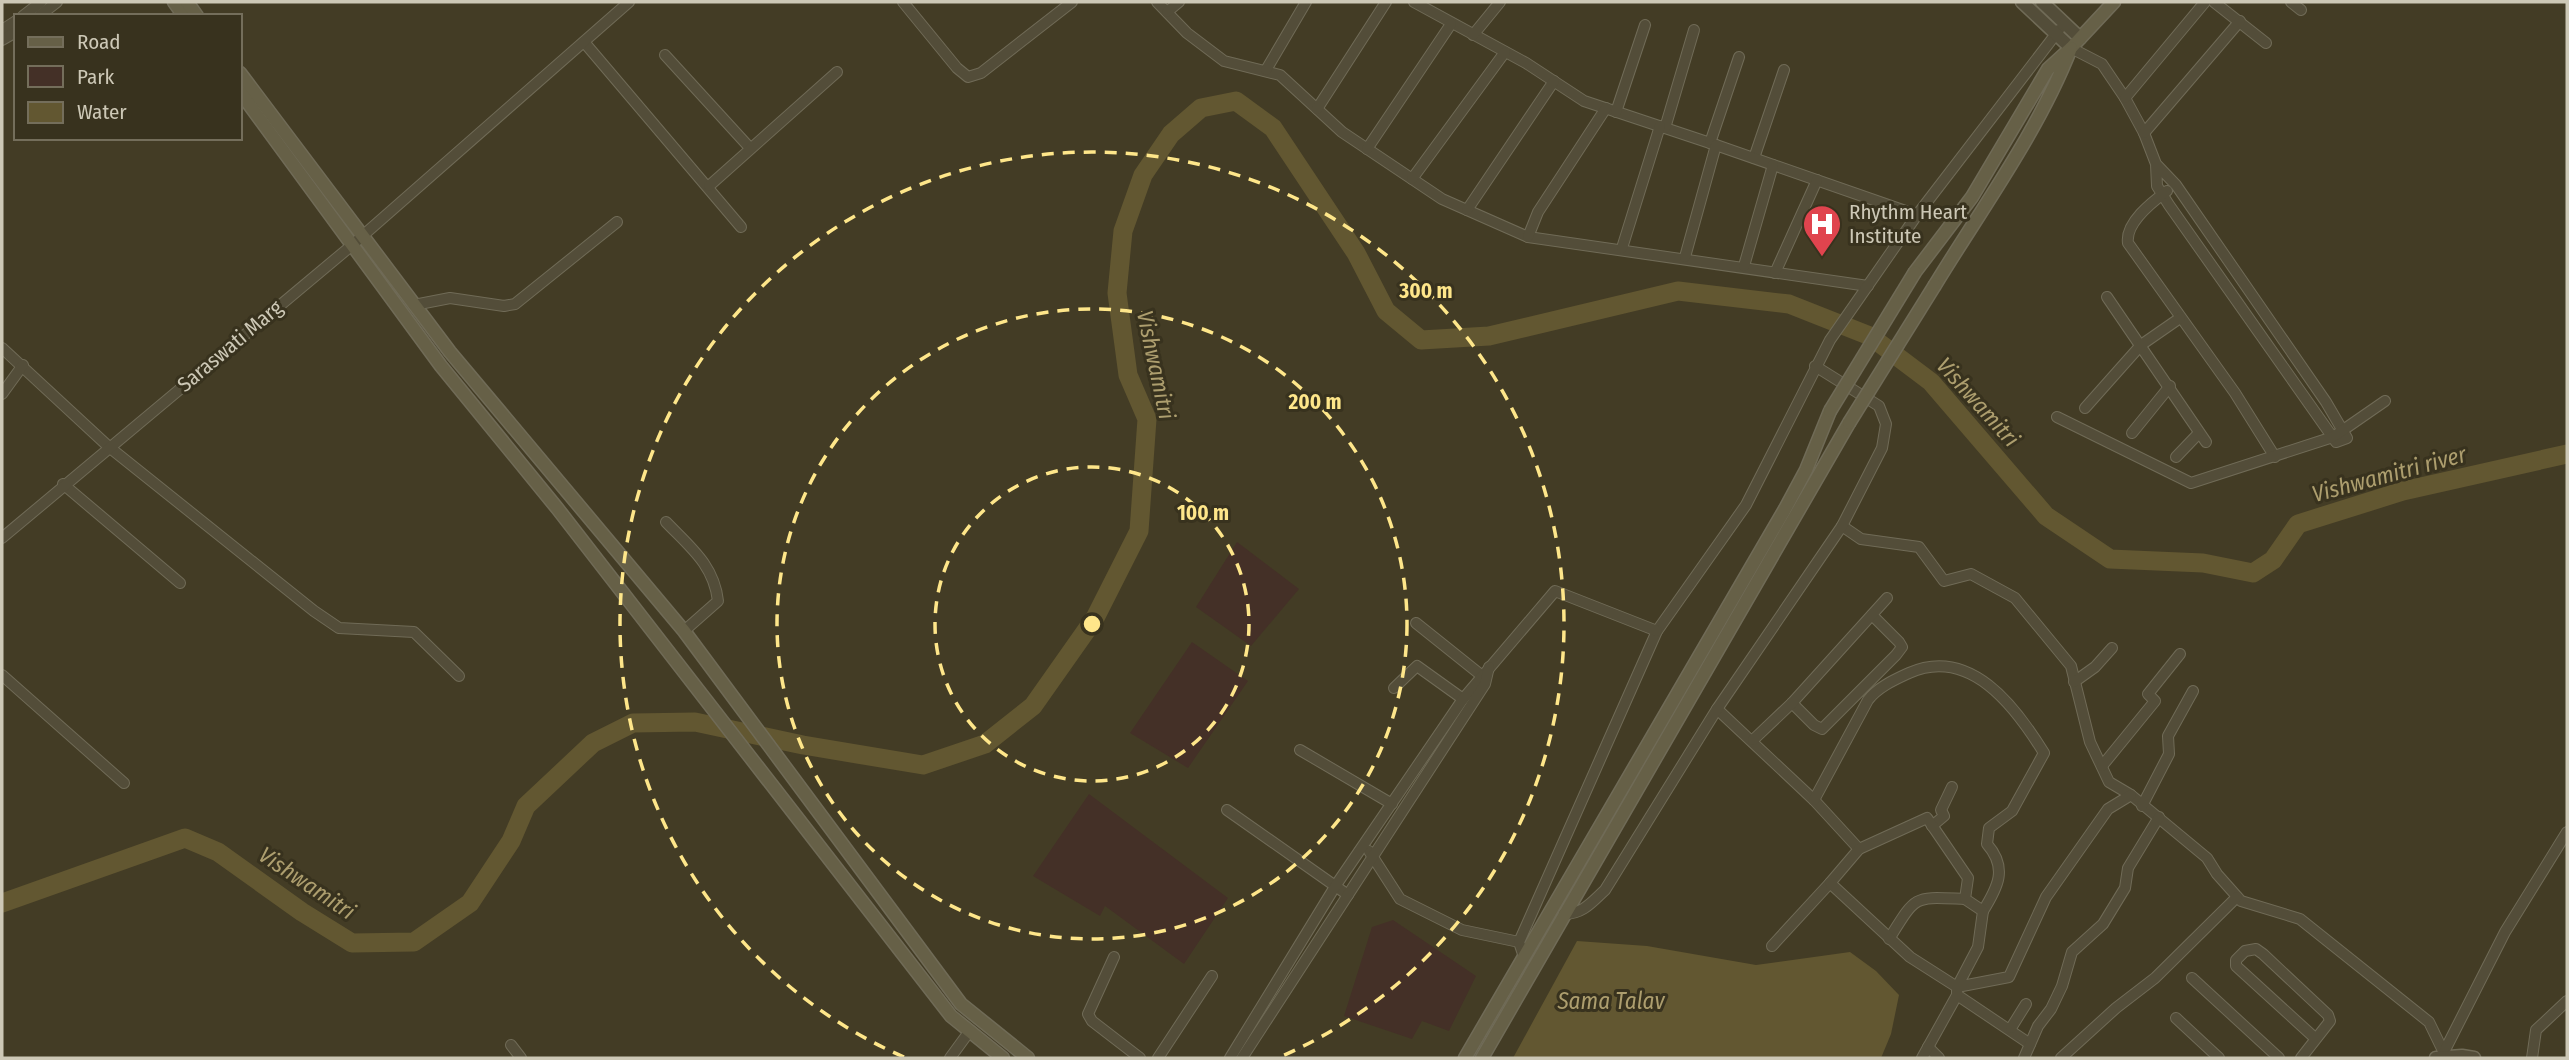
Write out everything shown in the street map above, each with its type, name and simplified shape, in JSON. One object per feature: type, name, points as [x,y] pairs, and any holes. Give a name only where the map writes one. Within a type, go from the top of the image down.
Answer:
[{"type":"main road","points":[[1465,1058],[1521,948],[1786,509],[1806,470],[1830,411],[1915,272],[1972,197],[2048,69],[2114,2]]},
{"type":"main road","points":[[1482,1058],[1849,423],[2034,125],[2060,78],[2071,48]]},
{"type":"main road","points":[[242,75],[450,352],[684,631],[961,1004],[1025,1057]]},
{"type":"main road","points":[[242,96],[441,366],[557,508],[951,1016],[1003,1058]]},
{"type":"main road","points":[[829,858],[845,848]]},
{"type":"street","points":[[26,14],[41,2]]},
{"type":"street","points":[[43,14],[58,2]]},
{"type":"street","name":"Saraswati Marg","points":[[2,538],[63,484],[351,246],[629,2]]},
{"type":"street","points":[[902,2],[957,68],[968,77],[981,73],[1072,2]]},
{"type":"street","points":[[1157,2],[1187,33],[1224,61],[1280,75],[1367,149],[1442,199],[1528,237],[1685,257],[1866,288]]},
{"type":"street","points":[[1167,12],[1178,2]]},
{"type":"street","points":[[1266,70],[1306,2]]},
{"type":"street","points":[[1317,109],[1386,2]]},
{"type":"street","points":[[1473,35],[1500,2]]},
{"type":"street","points":[[2022,2],[2071,48],[2102,64],[2144,133],[2156,164],[2157,186],[2337,443],[2347,438],[2282,338],[2176,185],[2156,164]]},
{"type":"street","points":[[2042,2],[2080,38]]},
{"type":"street","points":[[2125,98],[2205,2]]},
{"type":"street","points":[[2214,2],[2266,43]]},
{"type":"street","points":[[2291,2],[2301,10]]},
{"type":"street","points":[[1418,3],[1584,100],[1917,215]]},
{"type":"street","points":[[2144,133],[2240,21]]},
{"type":"street","points":[[1367,149],[1451,24]]},
{"type":"street","points":[[1528,237],[1538,212],[1611,110],[1645,25]]},
{"type":"street","points":[[1364,844],[1400,899],[1462,930],[1521,948],[1657,631],[1746,505],[1830,340],[1917,215],[2054,34],[2065,26]]},
{"type":"street","points":[[1622,248],[1694,30]]},
{"type":"street","points":[[584,42],[709,186],[741,227]]},
{"type":"street","points":[[1412,179],[1505,52]]},
{"type":"street","points":[[665,55],[750,148]]},
{"type":"street","points":[[1685,257],[1713,144],[1739,57]]},
{"type":"street","points":[[1754,158],[1784,70]]},
{"type":"street","points":[[709,186],[837,72]]},
{"type":"street","points":[[1467,210],[1554,81]]},
{"type":"street","points":[[1744,266],[1773,165]]},
{"type":"street","points":[[1775,272],[1817,180]]},
{"type":"street","points":[[2176,185],[2151,202],[2127,239],[2276,457]]},
{"type":"street","points":[[414,305],[450,298],[504,306],[515,304],[617,222]]},
{"type":"street","points":[[2107,297],[2170,386],[2206,443]]},
{"type":"street","points":[[2085,408],[2141,345],[2180,318]]},
{"type":"street","points":[[2270,346],[2282,338]]},
{"type":"street","points":[[2,348],[110,447],[334,626],[361,631],[414,632],[459,676]]},
{"type":"street","points":[[2,394],[23,365]]},
{"type":"street","points":[[1564,914],[1576,914],[1589,906],[1605,890],[1717,709],[1842,526],[1882,448],[1886,424],[1884,414],[1874,400],[1815,366]]},
{"type":"street","points":[[2132,433],[2170,386]]},
{"type":"street","points":[[2344,430],[2385,401]]},
{"type":"street","points":[[2057,416],[2191,483],[2333,437]]},
{"type":"street","points":[[2176,457],[2199,433]]},
{"type":"street","points":[[63,484],[180,583]]},
{"type":"street","points":[[666,522],[706,563],[716,582],[719,601],[684,631]]},
{"type":"street","points":[[1842,526],[1861,539],[1919,547],[1944,581],[1971,574],[2015,598],[2071,666],[2090,742],[2109,782],[2131,795],[2207,858],[2236,897],[2300,919],[2430,1022],[2442,1056]]},
{"type":"street","points":[[1242,1058],[1247,1042],[1282,985],[1336,885],[1462,699],[1555,591],[1657,631]]},
{"type":"street","points":[[1753,740],[1791,703],[1887,598]]},
{"type":"street","points":[[1791,703],[1814,726],[1822,729],[1896,655],[1902,647],[1899,642],[1872,615]]},
{"type":"street","points":[[1416,623],[1481,675]]},
{"type":"street","points":[[2074,682],[2095,667],[2112,648]]},
{"type":"street","points":[[2102,766],[2155,701],[2148,694],[2180,654]]},
{"type":"street","points":[[1814,800],[1868,700],[1878,690],[1917,670],[1948,665],[1980,678],[2008,702],[2044,752],[2012,810],[1989,828],[1987,844],[1996,854],[1999,884],[1983,911],[1978,947],[1922,1058]]},
{"type":"street","points":[[1394,688],[1417,666],[1462,699]]},
{"type":"street","points":[[1282,985],[1348,895],[1485,684],[1489,667]]},
{"type":"street","points":[[2,675],[124,783]]},
{"type":"street","points":[[2142,806],[2169,754],[2168,736],[2193,691]]},
{"type":"street","points":[[1717,709],[1814,800],[1859,849]]},
{"type":"street","points":[[1300,750],[1392,804]]},
{"type":"street","points":[[1933,826],[1944,816],[1941,810],[1952,787]]},
{"type":"street","points":[[1957,991],[2009,977],[2027,932],[2046,897],[2108,809],[2131,795]]},
{"type":"street","points":[[1227,810],[1348,895]]},
{"type":"street","points":[[2024,1058],[2062,986],[2072,952],[2103,924],[2125,888],[2128,868],[2159,817]]},
{"type":"street","points":[[1772,946],[1859,849],[1927,818],[1968,878],[1965,899]]},
{"type":"street","points":[[2442,1056],[2501,940],[2567,832]]},
{"type":"street","points":[[1830,883],[1910,957],[2030,1044]]},
{"type":"street","points":[[2061,1058],[2116,1007],[2155,978],[2236,897]]},
{"type":"street","points":[[1889,939],[1911,904],[1919,898],[1965,899],[1983,911]]},
{"type":"street","points":[[2301,1058],[2316,1039],[2330,1021],[2325,1011],[2263,954],[2256,949],[2245,951],[2236,960],[2236,966],[2316,1039]]},
{"type":"street","points":[[1115,957],[1088,1014],[1092,1021],[1140,1058]]},
{"type":"street","points":[[1158,1058],[1212,976]]},
{"type":"street","points":[[2192,978],[2279,1058]]},
{"type":"street","points":[[2532,1058],[2536,1030],[2567,1001]]},
{"type":"street","points":[[2011,1028],[2026,1004]]},
{"type":"street","points":[[2176,1018],[2219,1058]]},
{"type":"street","points":[[950,1058],[969,1032]]},
{"type":"street","points":[[1230,1058],[1247,1042]]},
{"type":"street","points":[[511,1045],[521,1058]]},
{"type":"street","points":[[1928,1047],[1939,1058]]},
{"type":"street","points":[[2442,1056],[2474,1058]]},
{"type":"green space","points":[[1237,542],[1299,589],[1251,646],[1196,607]]},
{"type":"green space","points":[[1192,642],[1248,681],[1188,768],[1130,733]]},
{"type":"green space","points":[[1089,794],[1228,898],[1184,964],[1105,906],[1100,916],[1033,876]]},
{"type":"green space","points":[[1393,920],[1476,976],[1449,1031],[1422,1021],[1412,1039],[1344,1016],[1372,927]]},
{"type":"water","name":"Sama Talav","points":[[1577,941],[1647,946],[1756,965],[1850,952],[1876,971],[1899,995],[1891,1034],[1881,1058],[1513,1058]]},
{"type":"waterway","name":"Vishwamitri","points":[[2,903],[185,838],[218,852],[302,912],[352,943],[414,942],[470,903],[511,841],[526,806],[593,743],[633,723],[695,722],[803,745],[923,765],[985,744],[1033,706],[1095,618],[1139,531],[1147,419],[1128,375],[1117,293],[1123,231],[1143,175],[1171,134],[1201,108],[1236,101],[1273,128],[1356,253],[1386,311],[1421,340],[1489,336],[1678,291],[1789,304],[1870,336],[1931,382],[2046,516],[2110,559],[2203,563],[2253,573],[2273,560],[2298,524],[2403,491],[2567,454]]},
{"type":"place","name":"Rhythm Heart Institute","points":[[1822,258]]},
{"type":"water label","name":"Vishwamitri river","points":[[2389,474]]}]
